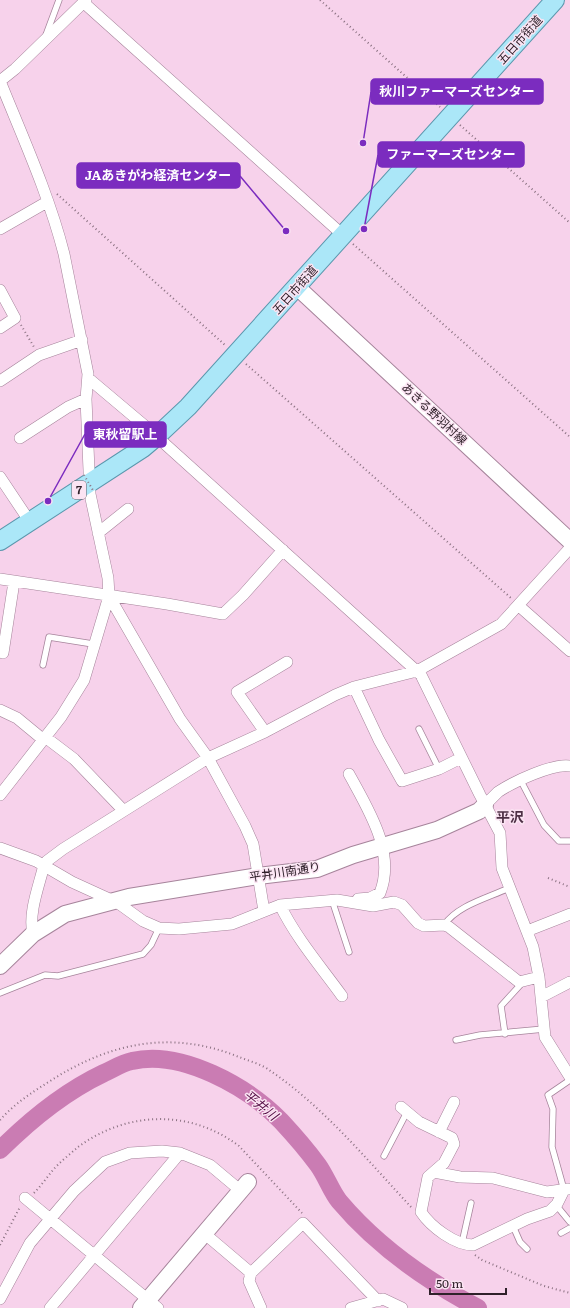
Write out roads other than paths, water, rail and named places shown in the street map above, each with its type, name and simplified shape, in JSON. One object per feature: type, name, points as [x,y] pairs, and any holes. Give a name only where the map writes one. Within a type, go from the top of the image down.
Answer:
[{"type":"main road","name":"五日市街道","points":[[0,541],[90,483],[156,437],[188,407],[344,236],[555,0]]},
{"type":"street","points":[[2,788],[61,717],[84,680],[109,596],[108,578],[90,494],[86,399],[88,378],[82,340],[63,247],[0,81],[85,2],[344,236]]},
{"type":"street","points":[[0,229],[47,202]]},
{"type":"street","name":"あきる野羽村線","points":[[297,287],[570,541]]},
{"type":"street","points":[[0,290],[15,318],[0,328]]},
{"type":"street","points":[[0,381],[39,355],[82,340]]},
{"type":"street","points":[[88,378],[283,550],[421,675],[461,758],[500,833],[500,861],[533,947],[539,977],[544,1029],[548,1043],[570,1079]]},
{"type":"street","points":[[20,438],[68,407],[86,399]]},
{"type":"street","points":[[0,477],[30,522]]},
{"type":"street","points":[[98,533],[128,509]]},
{"type":"street","points":[[33,934],[32,915],[44,865],[63,849],[208,758],[265,732],[325,699],[354,687],[417,671],[501,624],[519,606],[570,548]]},
{"type":"street","points":[[0,579],[223,614],[243,595],[283,550]]},
{"type":"street","points":[[2,646],[14,582]]},
{"type":"street","points":[[109,596],[180,719],[208,758],[251,839],[264,911]]},
{"type":"street","points":[[519,606],[570,651]]},
{"type":"street","points":[[265,732],[237,692],[287,662]]},
{"type":"street","points":[[354,687],[379,740],[402,781],[439,769],[461,758]]},
{"type":"street","points":[[0,710],[17,718],[40,737],[44,738],[74,759],[123,810]]},
{"type":"street","name":"平井川南通り","points":[[0,966],[33,934],[65,914],[110,901],[258,876],[317,869],[353,855],[437,830],[479,811],[498,792],[521,780],[563,765],[570,766]]},
{"type":"street","points":[[0,848],[44,865],[72,882],[110,901],[118,903],[143,921],[159,928],[179,929],[232,924],[280,905],[370,898],[380,893],[386,863],[374,822],[349,774]]},
{"type":"street","points":[[335,900],[373,906],[394,902],[402,905],[418,923],[424,926],[444,925],[487,956],[519,982],[539,977]]},
{"type":"street","points":[[280,905],[312,955],[342,996]]},
{"type":"street","points":[[527,931],[570,914]]},
{"type":"street","points":[[541,997],[570,982]]},
{"type":"street","points":[[439,1132],[454,1102]]},
{"type":"street","points":[[404,1109],[419,1122],[452,1138],[454,1144],[444,1163],[428,1177],[421,1212],[442,1232],[466,1248],[527,1219],[550,1211],[567,1189]]},
{"type":"street","points":[[0,1299],[30,1243],[51,1218],[74,1191],[105,1162],[130,1153],[162,1151],[180,1153],[210,1165],[245,1187],[205,1234],[149,1305],[95,1255],[51,1218],[25,1198]]},
{"type":"street","points":[[50,1308],[180,1153]]},
{"type":"street","points":[[434,1172],[460,1177],[493,1178],[547,1192],[567,1189]]},
{"type":"street","points":[[261,1308],[250,1280],[251,1273],[303,1223],[378,1301]]},
{"type":"street","points":[[205,1234],[251,1273]]},
{"type":"street","points":[[351,1308],[384,1299],[402,1308]]},
{"type":"lane","points":[[43,42],[59,0]]},
{"type":"lane","points":[[44,665],[48,637],[94,644]]},
{"type":"lane","points":[[419,729],[439,769]]},
{"type":"lane","points":[[521,780],[544,825],[559,841],[570,841]]},
{"type":"lane","points":[[444,925],[449,917],[474,903],[510,888]]},
{"type":"lane","points":[[335,900],[349,952]]},
{"type":"lane","points":[[0,993],[45,975],[58,976],[142,954],[151,945],[159,928]]},
{"type":"lane","points":[[505,1034],[501,1006],[502,1003],[524,980]]},
{"type":"lane","points":[[456,1040],[480,1035],[505,1034],[544,1029]]},
{"type":"lane","points":[[567,1189],[552,1147],[553,1109],[548,1095],[570,1079]]},
{"type":"lane","points":[[384,1156],[404,1109]]},
{"type":"lane","points":[[466,1248],[471,1203]]},
{"type":"lane","points":[[556,1205],[570,1222]]},
{"type":"lane","points":[[513,1226],[520,1242],[527,1249]]},
{"type":"lane","points":[[561,1233],[570,1228]]},
{"type":"waterway","name":"平井川","points":[[0,1150],[49,1107],[89,1080],[121,1065],[132,1061],[151,1059],[171,1061],[192,1066],[232,1084],[267,1108],[305,1148],[321,1169],[333,1193],[339,1201],[370,1233],[386,1248],[422,1274],[478,1308]]},
{"type":"place","name":"秋川ファーマーズセンター","points":[[363,143]]},
{"type":"place","name":"ファーマーズセンター","points":[[364,229]]},
{"type":"place","name":"JAあきがわ経済センター","points":[[286,231]]},
{"type":"place","name":"東秋留駅上","points":[[48,501]]},
{"type":"district","name":"平沢","points":[[510,817]]}]
